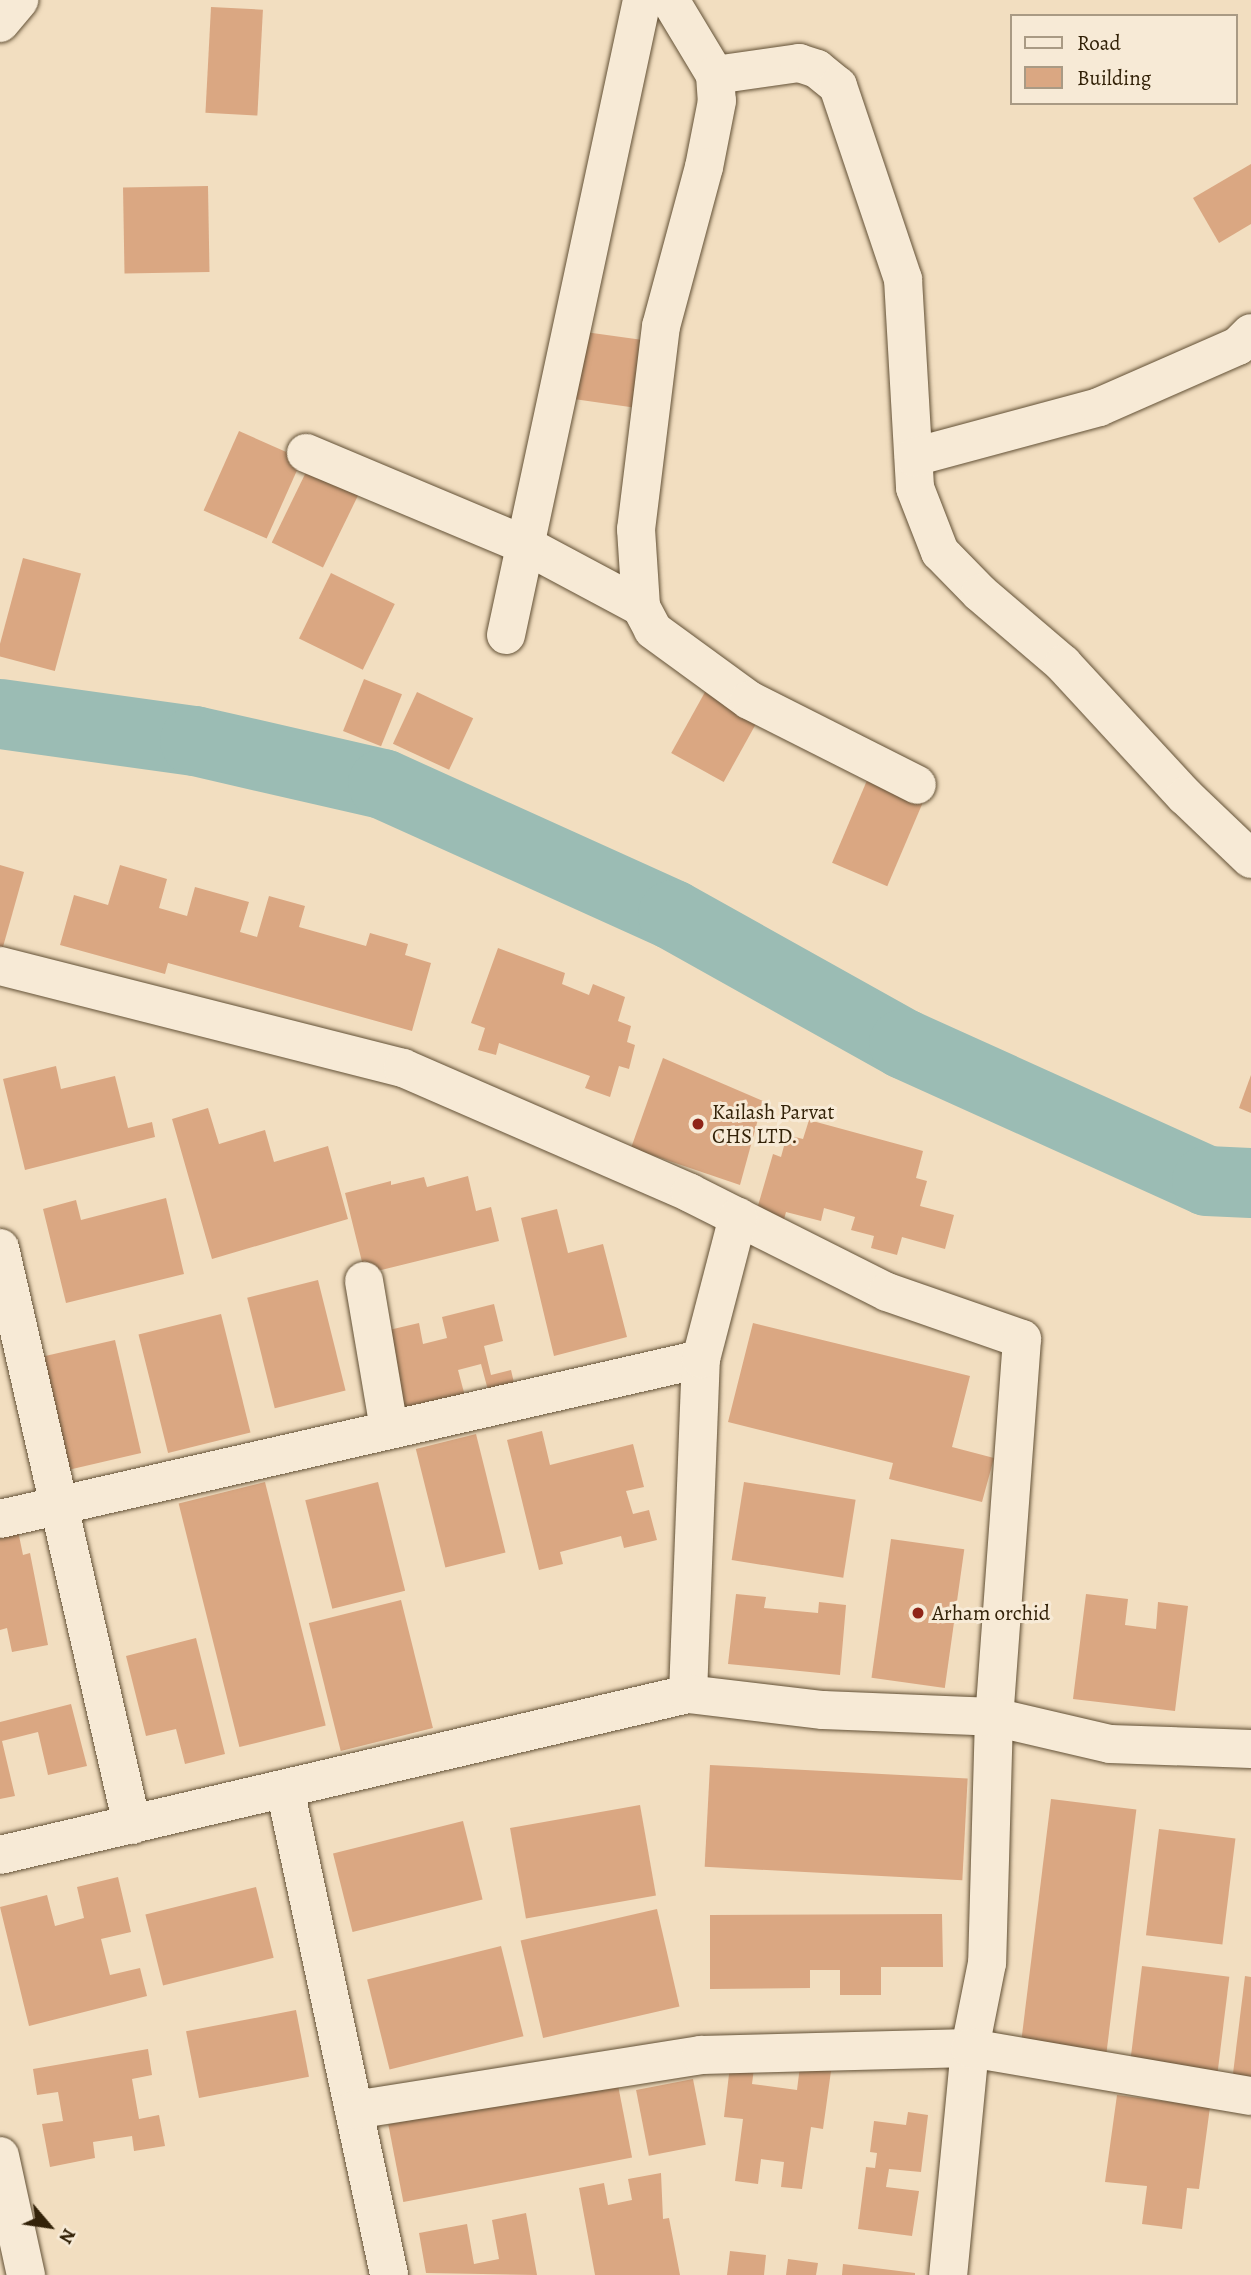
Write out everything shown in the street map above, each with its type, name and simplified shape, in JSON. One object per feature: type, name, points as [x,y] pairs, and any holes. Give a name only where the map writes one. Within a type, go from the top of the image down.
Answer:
[{"type":"street","points":[[0,23],[19,0]]},
{"type":"street","points":[[506,635],[642,0]]},
{"type":"street","points":[[670,0],[715,75],[717,101],[704,167],[661,326],[636,529],[641,607],[653,630],[749,700],[917,785]]},
{"type":"street","points":[[715,75],[799,63],[817,69],[838,86],[903,279],[915,488],[940,552],[1063,664],[1185,796],[1251,859]]},
{"type":"street","points":[[914,457],[1099,407],[1238,346],[1251,333]]},
{"type":"street","points":[[306,453],[526,545],[641,607]]},
{"type":"street","points":[[0,965],[403,1068],[738,1217],[887,1292],[1022,1339],[994,1717],[987,1963],[970,2048],[948,2275]]},
{"type":"street","points":[[688,1694],[701,1359],[738,1217]]},
{"type":"street","points":[[0,1248],[56,1504],[132,1825]]},
{"type":"street","points":[[364,1281],[389,1429]]},
{"type":"street","points":[[0,1519],[56,1504],[701,1359]]},
{"type":"street","points":[[0,1855],[688,1694],[822,1710],[994,1717],[1110,1744],[1251,1749]]},
{"type":"street","points":[[285,1789],[389,2275]]},
{"type":"street","points":[[354,2110],[701,2055],[970,2048],[1251,2096]]},
{"type":"street","points":[[0,2156],[26,2275]]},
{"type":"building","points":[[211,7],[263,10],[257,116],[205,113]]},
{"type":"building","points":[[1251,164],[1251,224],[1219,243],[1193,198]]},
{"type":"building","points":[[208,186],[210,272],[125,273],[123,187]]},
{"type":"building","points":[[578,331],[646,341],[637,408],[569,398]]},
{"type":"building","points":[[239,431],[302,459],[267,539],[204,510]]},
{"type":"building","points":[[309,466],[360,491],[323,567],[272,542]]},
{"type":"building","points":[[23,558],[81,574],[55,671],[0,656],[0,644]]},
{"type":"building","points":[[331,573],[395,604],[363,670],[299,639]]},
{"type":"building","points":[[364,679],[402,694],[381,746],[343,731]]},
{"type":"building","points":[[710,683],[762,712],[724,782],[671,753]]},
{"type":"building","points":[[417,692],[473,718],[449,770],[393,744]]},
{"type":"building","points":[[868,778],[923,801],[887,886],[832,863]]},
{"type":"building","points":[[0,865],[24,872],[1,954],[0,954]]},
{"type":"building","points":[[120,865],[167,879],[159,908],[187,916],[195,887],[249,902],[240,932],[257,937],[269,896],[305,906],[299,927],[366,946],[370,933],[408,944],[405,955],[431,963],[412,1031],[168,963],[165,974],[60,945],[74,895],[108,905]]},
{"type":"building","points":[[498,948],[565,973],[562,984],[589,995],[593,984],[625,997],[618,1021],[631,1026],[627,1042],[635,1045],[629,1069],[619,1066],[610,1097],[585,1088],[590,1076],[499,1043],[496,1055],[478,1050],[485,1028],[471,1023]]},
{"type":"building","name":"Kailash Parvat CHS LTD.","points":[[663,1058],[763,1101],[740,1185],[631,1148]]},
{"type":"building","points":[[56,1066],[61,1089],[115,1076],[128,1128],[152,1122],[155,1137],[25,1170],[3,1079]]},
{"type":"building","points":[[1251,1075],[1251,1113],[1239,1108]]},
{"type":"building","points":[[208,1108],[219,1144],[265,1130],[274,1162],[328,1146],[348,1219],[212,1259],[172,1119]]},
{"type":"building","points":[[809,1120],[923,1151],[916,1178],[927,1181],[920,1206],[954,1215],[945,1249],[902,1237],[897,1255],[871,1248],[874,1236],[851,1230],[855,1217],[824,1208],[821,1221],[786,1212],[783,1223],[755,1216],[773,1154],[781,1157],[787,1135],[803,1139]]},
{"type":"building","points":[[468,1176],[476,1211],[491,1207],[499,1241],[365,1274],[345,1193],[391,1181],[391,1185],[424,1177],[427,1187]]},
{"type":"building","points":[[166,1198],[184,1274],[66,1303],[43,1209],[76,1200],[81,1220]]},
{"type":"building","points":[[557,1209],[568,1253],[603,1244],[627,1337],[554,1356],[521,1218]]},
{"type":"building","points":[[318,1280],[346,1391],[275,1408],[247,1298]]},
{"type":"building","points":[[494,1304],[503,1341],[484,1346],[491,1375],[511,1370],[515,1387],[489,1394],[481,1364],[458,1370],[466,1400],[397,1417],[376,1333],[419,1323],[423,1344],[447,1338],[442,1317]]},
{"type":"building","points":[[221,1314],[251,1432],[168,1453],[139,1335]]},
{"type":"building","points":[[753,1323],[970,1376],[952,1447],[994,1458],[982,1502],[889,1479],[893,1463],[728,1422]]},
{"type":"building","points":[[115,1340],[141,1453],[68,1470],[42,1357]]},
{"type":"building","points":[[542,1431],[550,1465],[633,1444],[644,1487],[626,1491],[633,1514],[649,1510],[657,1540],[624,1548],[621,1536],[560,1552],[563,1564],[539,1570],[507,1440]]},
{"type":"building","points":[[476,1434],[506,1552],[445,1567],[416,1449]]},
{"type":"building","points":[[265,1482],[326,1726],[239,1747],[179,1504]]},
{"type":"building","points":[[378,1482],[405,1591],[332,1609],[305,1500]]},
{"type":"building","points":[[744,1482],[856,1500],[843,1578],[732,1560]]},
{"type":"building","points":[[16,1521],[23,1555],[30,1553],[48,1645],[12,1652],[7,1628],[0,1630],[0,1525]]},
{"type":"building","name":"Arham orchid","points":[[891,1539],[964,1549],[945,1688],[872,1678]]},
{"type":"building","points":[[736,1594],[766,1597],[764,1608],[818,1613],[819,1602],[846,1605],[840,1675],[728,1664]]},
{"type":"building","points":[[1086,1594],[1128,1599],[1125,1625],[1156,1629],[1158,1602],[1188,1606],[1175,1711],[1073,1699]]},
{"type":"building","points":[[401,1600],[433,1728],[341,1751],[309,1623]]},
{"type":"building","points":[[196,1638],[225,1754],[185,1764],[176,1729],[146,1736],[126,1656]]},
{"type":"building","points":[[71,1704],[87,1766],[48,1775],[38,1732],[2,1741],[15,1796],[0,1799],[0,1722]]},
{"type":"building","points":[[710,1765],[968,1779],[962,1880],[705,1867]]},
{"type":"building","points":[[1051,1799],[1136,1809],[1106,2057],[1021,2046]]},
{"type":"building","points":[[640,1805],[656,1896],[526,1919],[510,1828]]},
{"type":"building","points":[[463,1821],[483,1900],[353,1932],[333,1853]]},
{"type":"building","points":[[1159,1829],[1235,1838],[1222,1945],[1146,1935]]},
{"type":"building","points":[[118,1877],[131,1932],[101,1939],[110,1975],[140,1968],[147,1996],[29,2026],[0,1907],[47,1895],[55,1926],[84,1918],[77,1887]]},
{"type":"building","points":[[256,1887],[274,1958],[163,1985],[145,1915]]},
{"type":"building","points":[[657,1909],[679,2006],[543,2038],[521,1940]]},
{"type":"building","points":[[942,1914],[943,1967],[881,1967],[881,1995],[840,1995],[840,1970],[810,1970],[810,1988],[710,1989],[710,1915]]},
{"type":"building","points":[[501,1946],[523,2036],[390,2070],[367,1979]]},
{"type":"building","points":[[1142,1966],[1229,1977],[1216,2083],[1129,2072]]},
{"type":"building","points":[[1245,1976],[1251,1977],[1251,2092],[1231,2090]]},
{"type":"building","points":[[296,2010],[309,2077],[199,2098],[186,2031]]},
{"type":"building","points":[[148,2049],[152,2075],[132,2079],[139,2119],[159,2115],[165,2146],[134,2151],[132,2136],[93,2142],[95,2158],[50,2167],[42,2124],[63,2121],[58,2092],[37,2095],[33,2069]]},
{"type":"building","points":[[731,2057],[755,2060],[752,2084],[797,2090],[800,2066],[831,2071],[823,2129],[811,2127],[802,2189],[781,2187],[784,2162],[761,2159],[758,2184],[735,2181],[743,2119],[724,2117]]},
{"type":"building","points":[[693,2079],[706,2145],[649,2156],[636,2090]]},
{"type":"building","points":[[617,2080],[632,2158],[403,2202],[388,2124]]},
{"type":"building","points":[[1117,2095],[1210,2107],[1199,2189],[1187,2188],[1182,2229],[1142,2224],[1147,2186],[1105,2182]]},
{"type":"building","points":[[908,2112],[928,2115],[921,2172],[889,2169],[886,2187],[919,2191],[912,2236],[858,2229],[866,2167],[875,2168],[877,2153],[870,2152],[874,2121],[906,2125]]},
{"type":"building","points":[[661,2173],[663,2219],[669,2218],[680,2275],[595,2275],[579,2188],[604,2183],[608,2205],[632,2200],[628,2179]]},
{"type":"building","points":[[526,2213],[537,2275],[426,2273],[419,2233],[467,2224],[474,2264],[499,2259],[492,2220]]},
{"type":"building","points":[[730,2251],[766,2255],[764,2275],[727,2275]]},
{"type":"building","points":[[788,2259],[818,2263],[816,2275],[786,2275]]},
{"type":"building","points":[[843,2264],[915,2273],[915,2275],[842,2275]]},
{"type":"waterway","points":[[0,714],[195,741],[383,784],[673,915],[904,1044],[1207,1181],[1251,1183]]},
{"type":"place","name":"Kailash Parvat CHS LTD.","points":[[698,1124]]},
{"type":"place","name":"Arham orchid","points":[[918,1613]]}]
